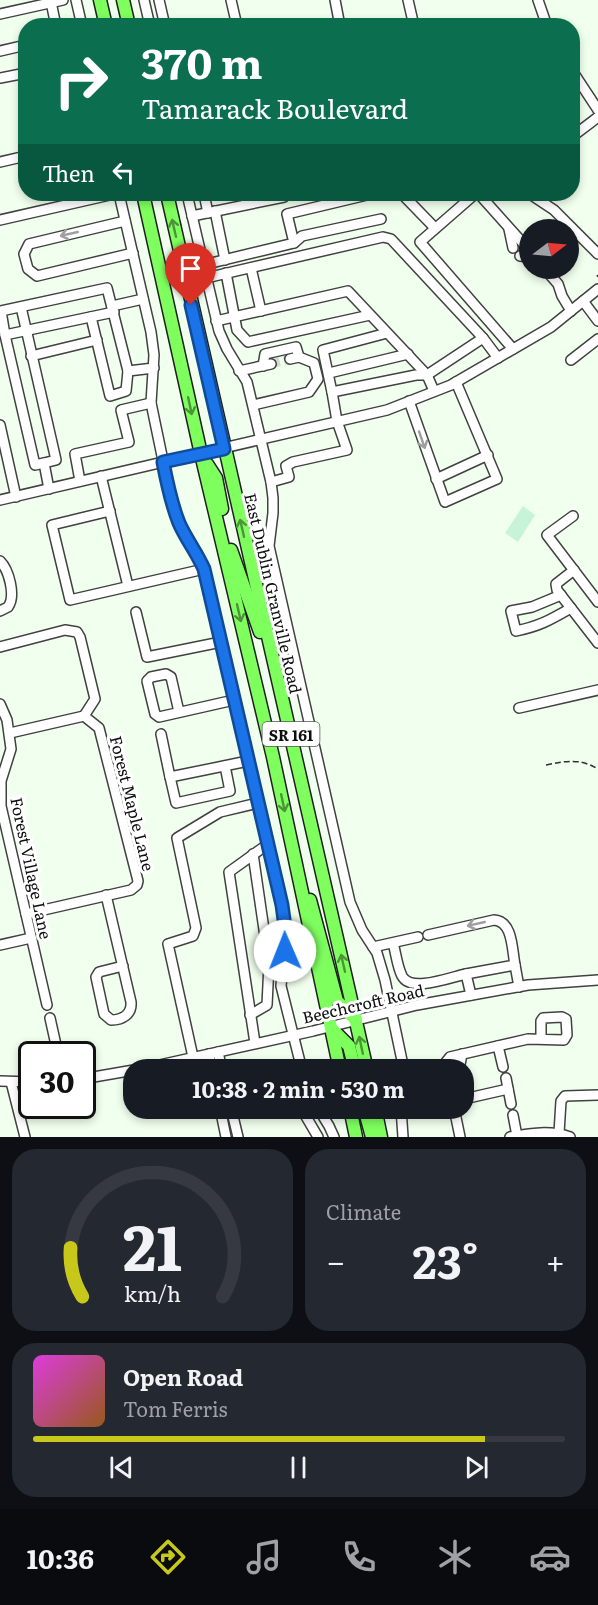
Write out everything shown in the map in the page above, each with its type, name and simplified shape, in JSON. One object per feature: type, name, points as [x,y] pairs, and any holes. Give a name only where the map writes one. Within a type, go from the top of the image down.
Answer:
[{"type":"main road","points":[[100,0],[104,18]]},
{"type":"main road","points":[[123,0],[127,18]]},
{"type":"main road","name":"SR 161","points":[[145,201],[201,454],[273,758],[337,1059]]},
{"type":"main road","name":"East Dublin Granville Road","points":[[169,201],[365,1059]]},
{"type":"main road","points":[[201,454],[216,478],[232,552],[278,678]]},
{"type":"main road","points":[[293,851],[316,918],[337,1001],[356,1020]]},
{"type":"main road","points":[[330,1027],[349,1046],[352,1059]]},
{"type":"main road","points":[[352,1119],[356,1137]]},
{"type":"main road","points":[[367,1119],[372,1137]]},
{"type":"main road","points":[[377,1119],[381,1137]]},
{"type":"street","points":[[0,14],[63,0]]},
{"type":"street","points":[[76,0],[80,18]]},
{"type":"street","points":[[144,0],[148,18]]},
{"type":"street","points":[[159,0],[163,18]]},
{"type":"street","points":[[231,0],[235,18]]},
{"type":"street","points":[[335,0],[338,18]]},
{"type":"street","points":[[408,0],[412,18]]},
{"type":"street","points":[[538,0],[544,18]]},
{"type":"street","points":[[51,2],[54,18]]},
{"type":"street","points":[[0,51],[18,47]]},
{"type":"street","points":[[0,78],[18,75]]},
{"type":"street","points":[[580,83],[598,110]]},
{"type":"street","points":[[580,131],[598,117]]},
{"type":"street","points":[[0,162],[18,158]]},
{"type":"street","points":[[0,220],[74,201]]},
{"type":"street","points":[[121,201],[154,355],[151,403],[172,504],[180,525],[204,569],[268,844],[285,927],[282,986],[298,1059]]},
{"type":"street","name":"East Dublin Granville Road","points":[[189,201],[216,321],[227,349],[247,382],[253,405],[271,482],[273,513],[269,546],[350,902],[362,930],[373,947],[385,980],[402,1059]]},
{"type":"street","points":[[207,201],[225,260]]},
{"type":"street","points":[[192,216],[258,201]]},
{"type":"street","points":[[284,201],[294,243]]},
{"type":"street","points":[[287,214],[341,201]]},
{"type":"street","points":[[409,201],[435,228]]},
{"type":"street","points":[[464,201],[420,242],[513,349]]},
{"type":"street","points":[[478,201],[509,226],[519,238]]},
{"type":"street","points":[[540,201],[554,210],[598,254]]},
{"type":"street","points":[[203,265],[294,243],[302,236],[381,219]]},
{"type":"street","points":[[126,221],[29,244],[24,254],[28,270],[37,276],[133,253]]},
{"type":"street","points":[[509,226],[513,248]]},
{"type":"street","points":[[206,278],[383,237],[391,238],[483,338],[498,358]]},
{"type":"street","points":[[251,268],[261,311]]},
{"type":"street","points":[[226,273],[237,330],[248,342],[370,315]]},
{"type":"street","points":[[554,279],[571,311]]},
{"type":"street","points":[[21,307],[56,460],[35,465],[1,311],[107,288],[128,371],[126,391],[110,396],[91,316]]},
{"type":"street","points":[[0,500],[387,410],[456,382],[551,327],[598,290]]},
{"type":"street","points":[[216,321],[348,291],[427,375],[434,392]]},
{"type":"street","points":[[5,334],[91,316],[143,299]]},
{"type":"street","points":[[583,301],[598,321]]},
{"type":"street","points":[[271,482],[289,477],[286,466],[293,462],[347,450],[337,422],[323,350],[387,333]]},
{"type":"street","points":[[332,392],[416,375],[427,375],[483,338]]},
{"type":"street","points":[[571,360],[598,339]]},
{"type":"street","points":[[32,356],[97,340]]},
{"type":"street","points":[[239,371],[267,365],[264,354],[296,347],[294,358],[314,363],[318,379],[309,392],[253,405]]},
{"type":"street","points":[[329,373],[408,354]]},
{"type":"street","points":[[128,371],[154,368]]},
{"type":"street","points":[[409,401],[445,502],[497,479],[456,382]]},
{"type":"street","points":[[80,481],[75,454],[129,442],[121,410],[151,403]]},
{"type":"street","points":[[0,424],[16,497]]},
{"type":"street","points":[[436,479],[488,455]]},
{"type":"street","points":[[44,463],[49,489]]},
{"type":"street","points":[[102,477],[128,586]]},
{"type":"street","points":[[110,511],[52,525],[70,600],[204,569]]},
{"type":"street","points":[[573,516],[547,536],[598,602]]},
{"type":"street","points":[[0,561],[6,567],[12,596],[8,607],[0,611]]},
{"type":"street","points":[[574,570],[556,584],[561,595],[598,643]]},
{"type":"street","points":[[561,595],[532,607],[511,611],[516,631],[550,622],[571,608]]},
{"type":"street","points":[[136,612],[147,657],[221,642]]},
{"type":"street","points":[[0,646],[71,630],[80,637],[95,699],[84,716],[10,734]]},
{"type":"street","points":[[179,712],[171,677],[166,674],[151,677],[147,681],[155,714],[159,717],[234,700]]},
{"type":"street","points":[[519,708],[598,690]]},
{"type":"street","name":"Forest Village Lane","points":[[0,704],[10,734],[11,749],[3,763],[1,806],[46,1005]]},
{"type":"street","name":"Forest Maple Lane","points":[[84,716],[99,728],[138,881],[131,890],[106,895]]},
{"type":"street","points":[[161,734],[176,803],[230,791],[225,766]]},
{"type":"street","points":[[170,777],[248,761]]},
{"type":"street","points":[[193,1057],[168,944],[194,936],[196,928],[177,838],[220,812],[258,803]]},
{"type":"street","points":[[255,1043],[229,872],[268,844]]},
{"type":"street","points":[[0,850],[11,848]]},
{"type":"street","points":[[250,1016],[267,1005],[269,964],[253,854]]},
{"type":"street","points":[[26,914],[106,895],[123,966],[132,1008],[125,1017],[111,1020],[104,1014],[96,976],[99,972],[123,966]]},
{"type":"street","points":[[428,935],[501,920],[505,924],[510,941],[519,987]]},
{"type":"street","points":[[373,947],[418,937]]},
{"type":"street","points":[[0,945],[31,938]]},
{"type":"street","points":[[393,943],[404,978],[417,985],[515,965]]},
{"type":"street","points":[[466,974],[471,995]]},
{"type":"street","name":"Beechcroft Road","points":[[184,1059],[471,995],[519,987],[598,980]]},
{"type":"street","points":[[50,1018],[55,1041]]},
{"type":"street","points":[[447,1059],[498,1046],[541,1040]]},
{"type":"street","points":[[498,1046],[503,1067]]},
{"type":"street","points":[[213,1053],[213,1059]]},
{"type":"street","points":[[213,1053],[216,1059]]},
{"type":"street","points":[[461,1059],[462,1054]]},
{"type":"street","name":"Beechcroft Road","points":[[96,1077],[123,1072]]},
{"type":"street","points":[[506,1078],[511,1104]]},
{"type":"street","points":[[0,1081],[18,1082]]},
{"type":"street","points":[[11,1082],[25,1137]]},
{"type":"street","points":[[474,1097],[508,1089]]},
{"type":"street","points":[[559,1133],[561,1101],[564,1096],[598,1095]]},
{"type":"street","points":[[513,1115],[514,1136],[559,1133],[570,1137]]},
{"type":"street","points":[[222,1119],[226,1137]]},
{"type":"street","points":[[234,1119],[238,1137]]},
{"type":"street","points":[[307,1119],[318,1137]]},
{"type":"street","points":[[325,1119],[334,1137]]},
{"type":"street","points":[[402,1119],[403,1137]]},
{"type":"street","points":[[456,1119],[460,1137]]},
{"type":"path","points":[[546,765],[569,760],[598,769]]},
{"type":"green space","points":[[523,506],[535,515],[518,542],[505,533]]},
{"type":"tunnel","points":[[271,364],[290,359]]},
{"type":"route","points":[[191,305],[224,449],[163,462],[172,504],[180,525],[204,569],[282,905],[285,951]]}]
